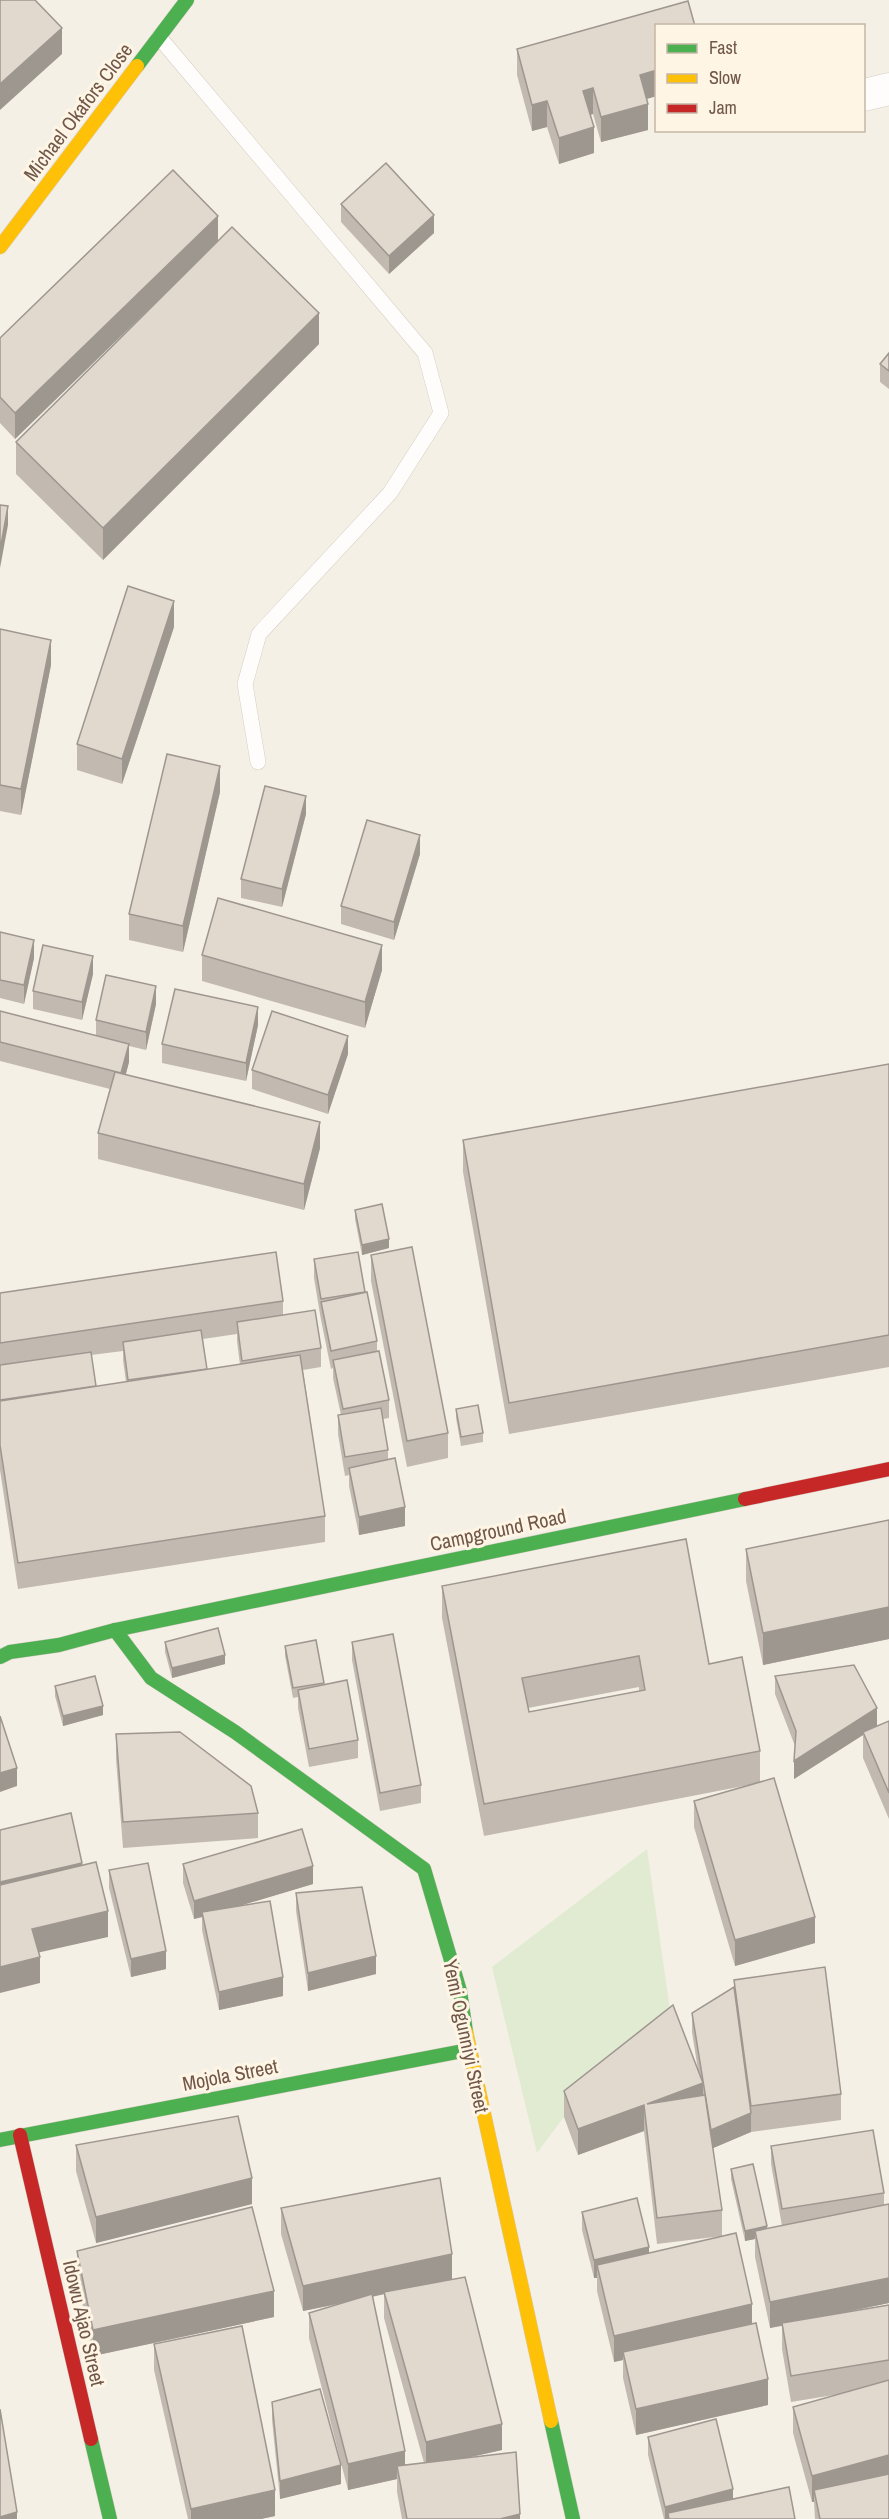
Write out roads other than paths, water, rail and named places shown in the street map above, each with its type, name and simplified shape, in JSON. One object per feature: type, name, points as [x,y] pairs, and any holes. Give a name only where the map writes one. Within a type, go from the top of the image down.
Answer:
[{"type":"street","name":"Michael Okafors Close","points":[[0,248],[187,0]]},
{"type":"street","points":[[865,95],[889,89]]},
{"type":"street","name":"Campground Road","points":[[5,1654],[59,1645],[114,1630],[889,1469]]},
{"type":"street","name":"Yemi Ogunniyi Street","points":[[114,1630],[151,1678],[236,1732],[424,1869],[460,1991],[468,2050],[573,2519]]},
{"type":"street","name":"Mojola Street","points":[[0,2140],[468,2050]]},
{"type":"street","name":"Idowu Ajao Street","points":[[20,2135],[110,2519]]},
{"type":"lane","points":[[159,37],[425,353],[441,413],[390,493],[259,634],[245,684],[258,762]]},
{"type":"lane","points":[[0,1636],[5,1654]]}]
